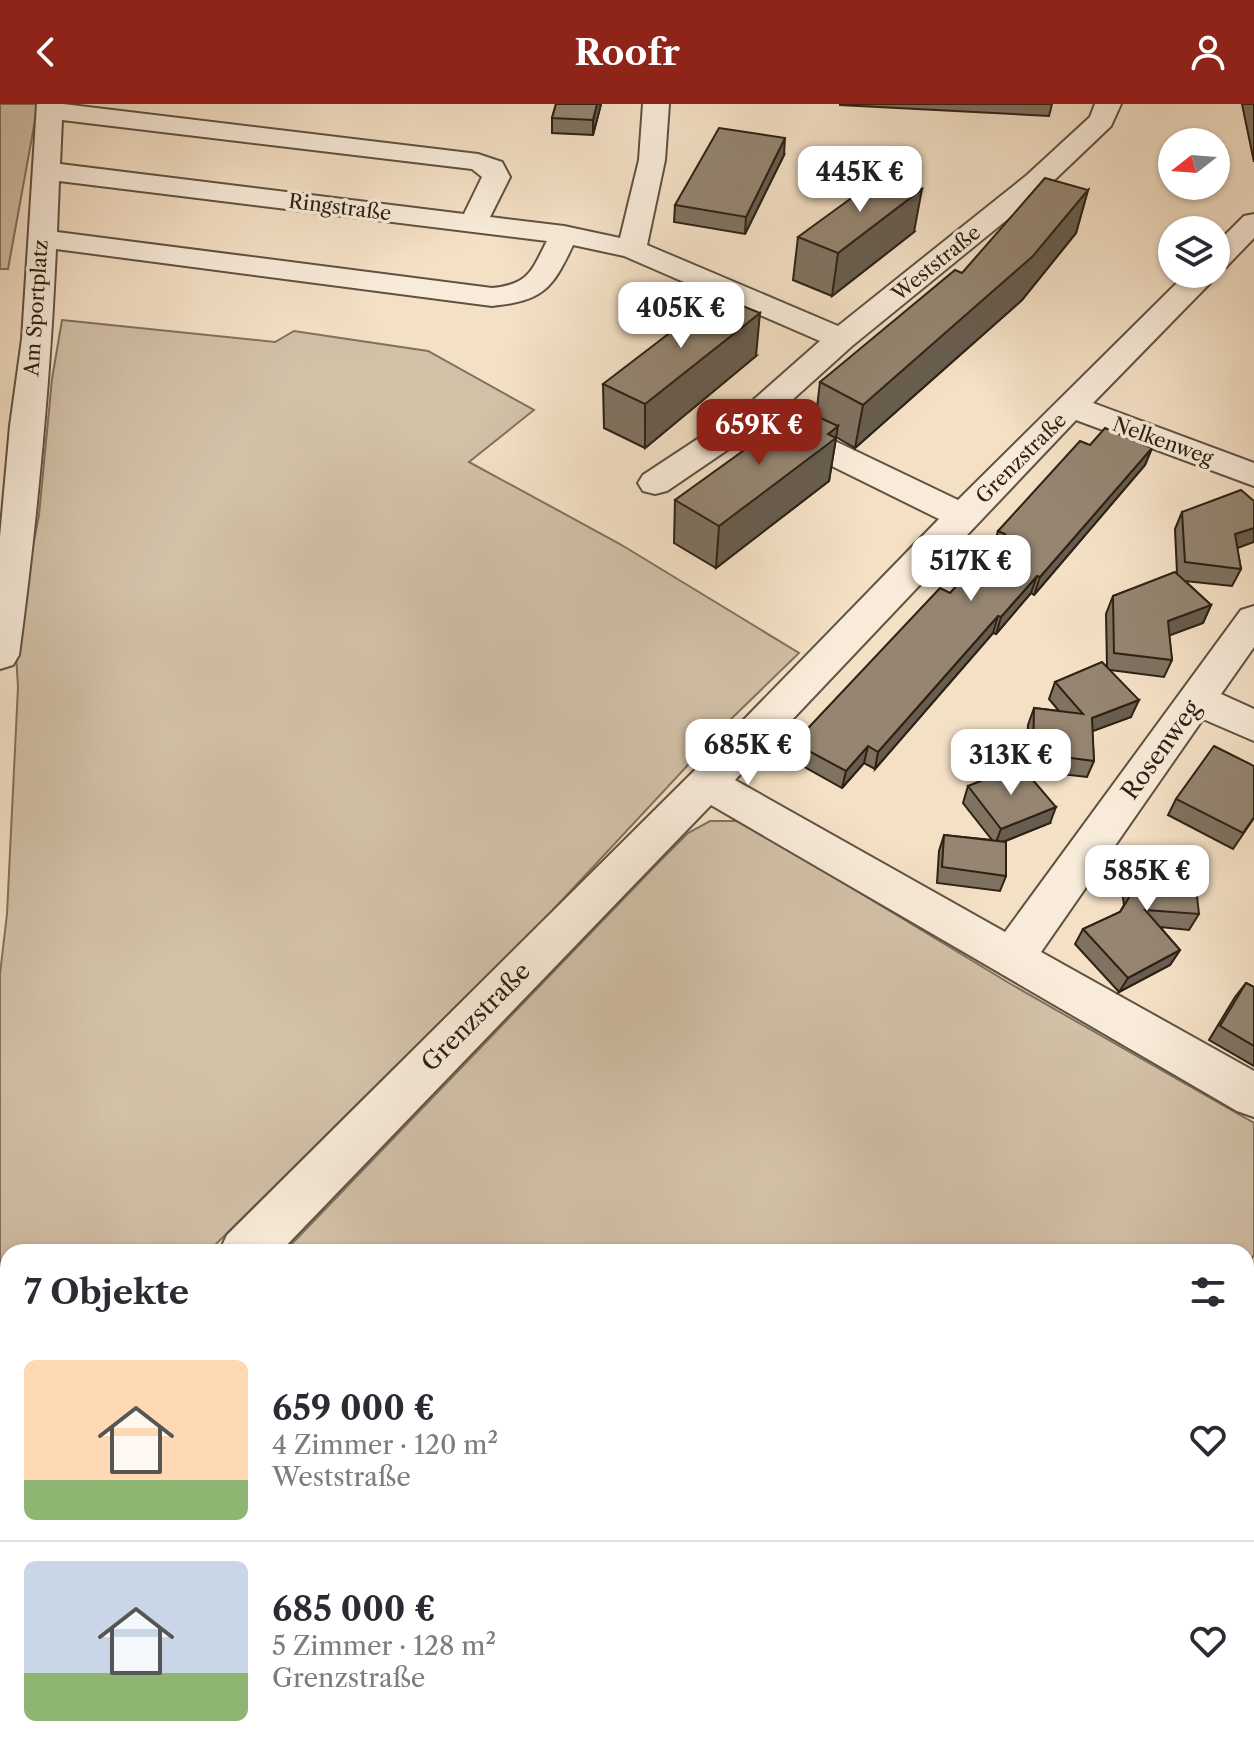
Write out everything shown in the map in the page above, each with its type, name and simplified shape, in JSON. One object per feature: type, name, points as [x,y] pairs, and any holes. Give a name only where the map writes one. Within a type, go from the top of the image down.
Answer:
[{"type":"street","points":[[632,249],[652,160],[656,104]]},
{"type":"street","name":"Weststraße","points":[[655,483],[755,416],[841,339],[1037,181],[1093,130],[1102,120],[1108,104]]},
{"type":"street","points":[[49,107],[299,142],[478,162],[492,168],[496,177],[473,224]]},
{"type":"street","name":"Am Sportplatz","points":[[0,655],[18,534],[39,298],[49,107]]},
{"type":"street","points":[[272,179],[299,142]]},
{"type":"street","name":"Ringstraße","points":[[47,171],[272,179],[332,206],[564,235],[632,249],[841,339]]},
{"type":"street","points":[[290,270],[332,206]]},
{"type":"street","points":[[1230,247],[1254,222]]},
{"type":"street","points":[[41,238],[492,297],[519,296],[538,286],[564,235]]},
{"type":"street","name":"Grenzstraße","points":[[253,1244],[707,783],[962,516],[1189,288]]},
{"type":"street","name":"Nelkenweg","points":[[1072,407],[1254,475]]},
{"type":"street","points":[[755,416],[962,516]]},
{"type":"street","name":"Rosenweg","points":[[1012,957],[1254,619]]},
{"type":"street","points":[[1198,700],[1254,726]]},
{"type":"street","points":[[707,783],[1254,1096]]},
{"type":"shaded area","points":[[0,104],[38,104],[8,269],[0,269]]},
{"type":"shaded area","points":[[62,320],[275,342],[294,331],[428,351],[534,410],[469,462],[620,544],[799,653],[728,722],[552,911],[216,1244],[0,1244],[0,974],[7,914],[18,687],[15,638],[39,515],[52,379]]},
{"type":"shaded area","points":[[710,821],[741,821],[1009,983],[1254,1123],[1254,1244],[292,1244],[688,833]]},
{"type":"building","points":[[556,104],[597,104],[593,120],[552,118]]},
{"type":"building","points":[[719,128],[785,138],[746,217],[675,205]]},
{"type":"building","points":[[883,175],[922,189],[838,253],[798,237]]},
{"type":"building","points":[[1045,178],[1088,190],[1033,256],[863,405],[820,382],[955,270],[962,273]]},
{"type":"building","points":[[718,296],[760,313],[645,404],[603,384]]},
{"type":"building","points":[[801,409],[838,426],[828,434],[836,438],[719,526],[675,500]]},
{"type":"building","points":[[1105,428],[1152,448],[1040,577],[1037,576],[1001,617],[998,616],[878,752],[868,746],[846,771],[794,743],[940,588],[950,593],[1005,534],[998,531],[1080,441],[1090,445]]},
{"type":"building","points":[[1241,490],[1254,501],[1254,528],[1235,534],[1241,569],[1185,562],[1182,512]]},
{"type":"building","points":[[1175,572],[1211,605],[1168,621],[1172,660],[1114,653],[1113,596]]},
{"type":"building","points":[[1102,662],[1139,700],[1092,718],[1094,761],[1033,753],[1034,708],[1083,714],[1055,682]]},
{"type":"building","points":[[1214,746],[1254,766],[1254,817],[1243,833],[1176,799]]},
{"type":"building","points":[[1020,765],[1056,807],[1001,829],[968,786]]},
{"type":"building","points":[[944,835],[1006,842],[1006,876],[942,867]]},
{"type":"building","points":[[1128,854],[1193,861],[1199,914],[1145,910],[1180,950],[1128,978],[1083,929],[1120,912],[1127,901],[1133,890]]},
{"type":"building","points":[[1246,983],[1254,987],[1254,1046],[1220,1026]]}]
